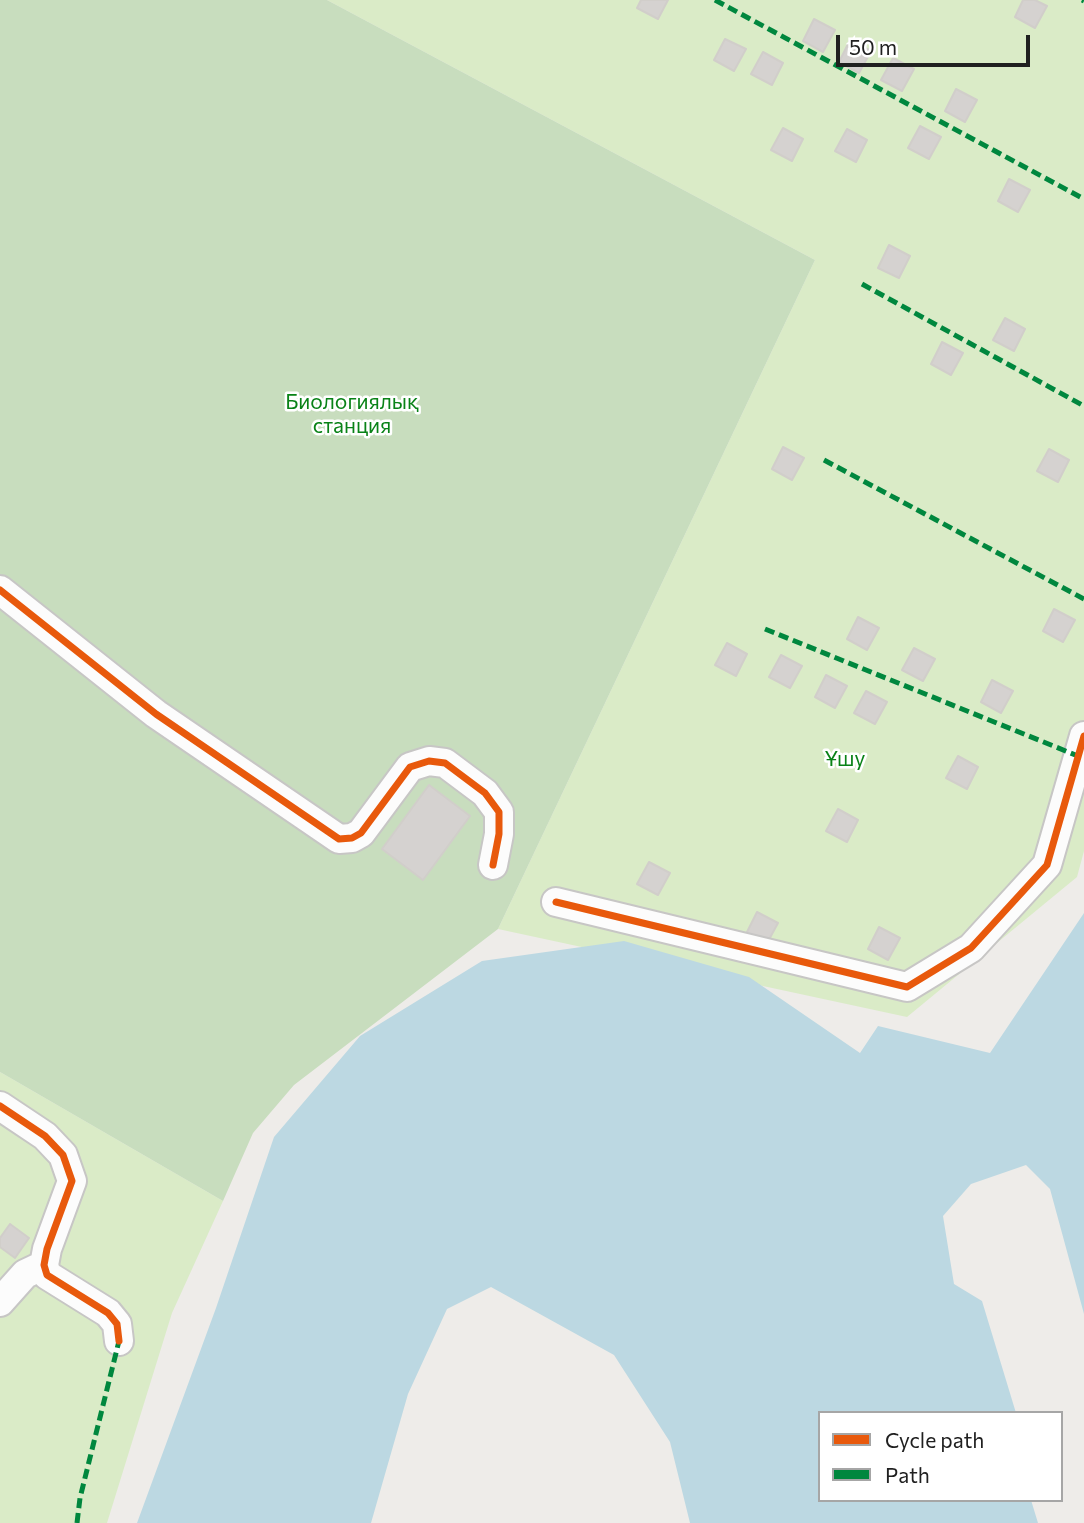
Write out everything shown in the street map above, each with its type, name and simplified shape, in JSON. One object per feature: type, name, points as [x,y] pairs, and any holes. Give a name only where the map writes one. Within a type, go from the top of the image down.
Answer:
[{"type":"street","points":[[0,590],[156,713],[339,839],[352,838],[361,833],[410,767],[429,761],[445,764],[485,793],[499,812],[499,834],[493,865]]},
{"type":"street","points":[[556,902],[907,987],[971,948],[1047,865],[1084,736]]},
{"type":"street","points":[[0,1106],[45,1136],[63,1155],[72,1181],[44,1265],[47,1275],[108,1313],[117,1324],[120,1340]]},
{"type":"street","points":[[0,1302],[25,1274],[44,1265]]},
{"type":"green space","name":"Биологиялық станция","points":[[0,0],[327,0],[815,260],[498,929],[294,1085],[253,1133],[223,1201],[0,1072]]},
{"type":"green space","name":"Ұшу","points":[[327,0],[1084,0],[1084,851],[1077,877],[907,1017],[498,929],[815,260]]},
{"type":"green space","points":[[0,1072],[223,1201],[172,1313],[107,1523],[0,1523]]},
{"type":"water","points":[[1084,913],[1084,1314],[1050,1189],[1026,1165],[971,1184],[943,1216],[954,1284],[982,1301],[1015,1411],[818,1411],[818,1502],[1032,1502],[1038,1523],[690,1523],[670,1442],[614,1355],[491,1287],[447,1309],[408,1394],[371,1523],[137,1523],[216,1308],[274,1137],[360,1036],[482,961],[624,941],[749,977],[860,1053],[878,1026],[990,1053]]},
{"type":"building","points":[[641,0],[668,0],[658,19],[637,8]]},
{"type":"building","points":[[1023,0],[1035,0],[1047,6],[1035,28],[1015,17]]},
{"type":"building","points":[[814,19],[835,30],[823,52],[803,41]]},
{"type":"building","points":[[725,39],[746,49],[734,71],[714,60]]},
{"type":"building","points":[[850,40],[871,51],[859,73],[839,62]]},
{"type":"building","points":[[763,52],[783,63],[772,85],[751,74]]},
{"type":"building","points":[[893,58],[914,69],[902,91],[881,80]]},
{"type":"building","points":[[956,89],[977,100],[965,122],[945,111]]},
{"type":"building","points":[[920,126],[941,137],[929,159],[908,148]]},
{"type":"building","points":[[783,128],[803,139],[792,161],[771,150]]},
{"type":"building","points":[[847,129],[867,140],[856,162],[835,151]]},
{"type":"building","points":[[1009,179],[1030,190],[1018,212],[998,201]]},
{"type":"building","points":[[889,245],[910,256],[899,278],[878,268]]},
{"type":"building","points":[[1005,318],[1025,329],[1014,351],[993,340]]},
{"type":"building","points":[[942,342],[963,353],[951,375],[931,364]]},
{"type":"building","points":[[783,447],[804,458],[792,480],[772,469]]},
{"type":"building","points":[[1049,449],[1069,460],[1058,482],[1037,471]]},
{"type":"building","points":[[1054,609],[1075,620],[1063,642],[1043,631]]},
{"type":"building","points":[[858,617],[879,628],[867,650],[847,639]]},
{"type":"building","points":[[727,643],[747,654],[736,676],[715,665]]},
{"type":"building","points":[[914,648],[935,659],[923,681],[902,670]]},
{"type":"building","points":[[781,655],[802,666],[790,688],[769,677]]},
{"type":"building","points":[[826,675],[847,686],[835,708],[815,697]]},
{"type":"building","points":[[992,680],[1013,691],[1001,713],[981,702]]},
{"type":"building","points":[[866,691],[887,702],[875,724],[854,713]]},
{"type":"building","points":[[958,756],[978,767],[967,789],[946,778]]},
{"type":"building","points":[[429,785],[470,816],[423,880],[382,849]]},
{"type":"building","points":[[838,809],[858,820],[847,842],[826,831]]},
{"type":"building","points":[[649,862],[670,873],[658,895],[637,884]]},
{"type":"building","points":[[757,912],[778,923],[766,945],[746,934]]},
{"type":"building","points":[[879,927],[900,938],[888,960],[868,949]]},
{"type":"building","points":[[10,1224],[29,1238],[15,1258],[0,1247],[0,1238]]},
{"type":"marked path","points":[[715,0],[1084,199]]},
{"type":"marked path","points":[[862,284],[1084,406]]},
{"type":"marked path","points":[[824,460],[1084,599]]},
{"type":"marked path","points":[[765,629],[1078,756]]},
{"type":"marked path","points":[[77,1523],[80,1498],[119,1341]]},
{"type":"cycle path","points":[[0,590],[156,714],[339,839],[352,838],[361,833],[410,767],[429,761],[445,763],[485,793],[499,812],[499,834],[493,865]]},
{"type":"cycle path","points":[[556,902],[907,987],[971,948],[1047,865],[1084,736]]},
{"type":"cycle path","points":[[0,1106],[45,1136],[63,1155],[72,1181],[47,1249],[44,1265],[47,1275],[108,1313],[117,1324],[119,1341]]}]
